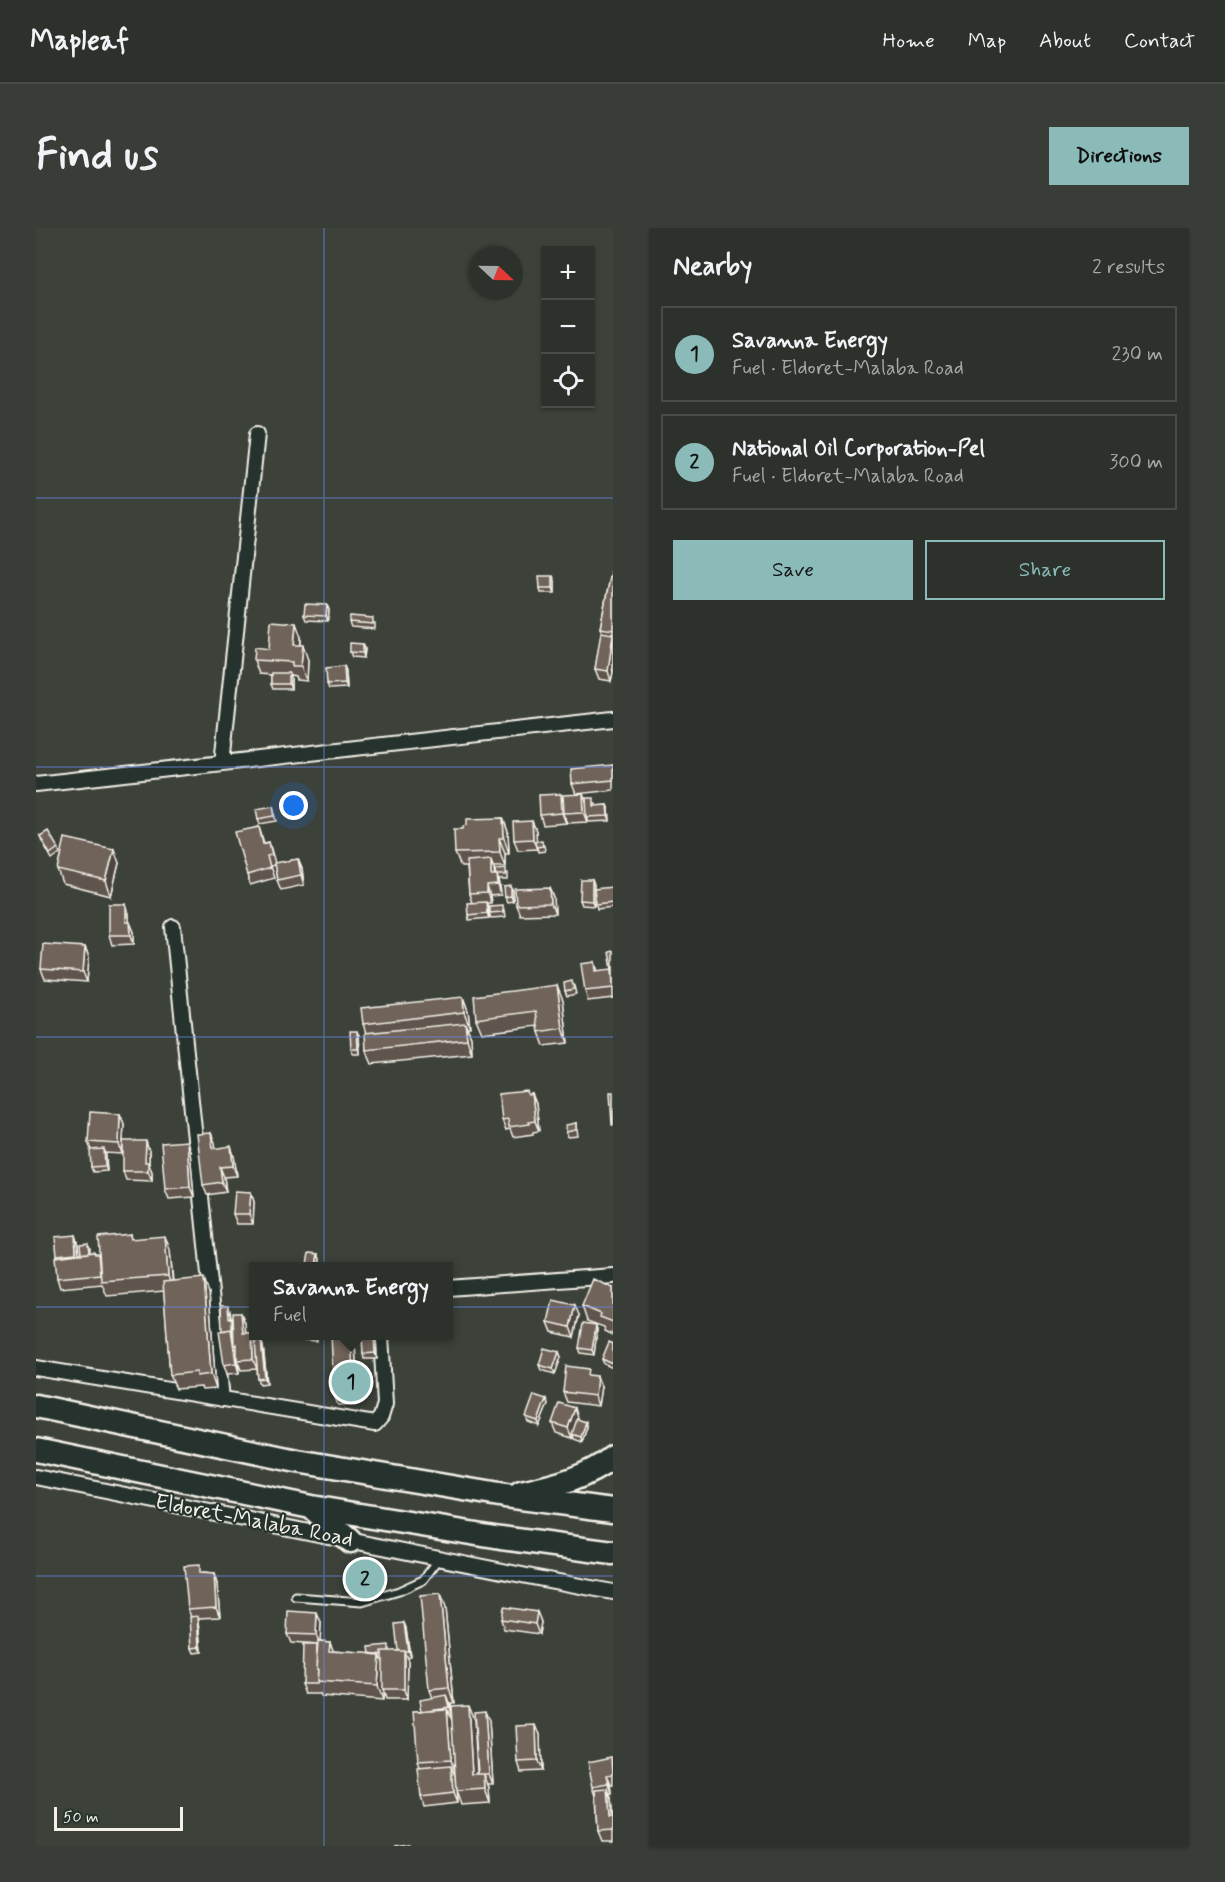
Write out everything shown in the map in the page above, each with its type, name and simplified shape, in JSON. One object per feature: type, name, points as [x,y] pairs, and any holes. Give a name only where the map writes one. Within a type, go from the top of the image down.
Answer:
[{"type":"highway","points":[[36,1406],[297,1461],[505,1496],[613,1510]]},
{"type":"highway","name":"Eldoret-Malaba Road","points":[[36,1450],[311,1507],[501,1538],[613,1553]]},
{"type":"highway","points":[[505,1496],[544,1488],[584,1475],[599,1468],[613,1457]]},
{"type":"highway","points":[[311,1507],[350,1541]]},
{"type":"street","points":[[222,763],[257,434]]},
{"type":"street","points":[[36,784],[613,719]]},
{"type":"street","points":[[173,927],[222,1399]]},
{"type":"street","points":[[453,1288],[613,1276]]},
{"type":"street","points":[[36,1368],[375,1424],[381,1417],[385,1404],[381,1340]]},
{"type":"street","name":"Eldoret-Malaba Road","points":[[36,1477],[613,1592]]},
{"type":"lane","points":[[296,1597],[362,1602],[399,1591],[423,1580],[439,1559]]},
{"type":"building","points":[[613,563],[613,630],[600,628]]},
{"type":"building","points":[[539,576],[553,576],[553,588],[540,588]]},
{"type":"building","points":[[305,604],[327,605],[326,616],[304,615]]},
{"type":"building","points":[[350,616],[373,618],[373,624],[349,622]]},
{"type":"building","points":[[271,621],[296,623],[294,645],[303,645],[301,666],[292,666],[292,662],[254,660],[255,647],[269,649]]},
{"type":"building","points":[[601,632],[613,634],[608,671],[595,669]]},
{"type":"building","points":[[350,643],[363,644],[363,653],[350,652]]},
{"type":"building","points":[[344,666],[345,683],[327,684],[326,668]]},
{"type":"building","points":[[271,673],[289,673],[289,684],[271,684]]},
{"type":"building","points":[[613,765],[613,780],[572,784],[571,769]]},
{"type":"building","points":[[561,794],[562,813],[540,815],[539,795]]},
{"type":"building","points":[[583,794],[584,812],[564,813],[563,795]]},
{"type":"building","points":[[586,798],[594,798],[594,806],[607,805],[608,816],[587,817]]},
{"type":"building","points":[[273,806],[275,816],[258,819],[256,809]]},
{"type":"building","points":[[503,818],[504,838],[499,838],[500,852],[455,853],[454,829],[463,829],[463,826],[467,825],[467,819]]},
{"type":"building","points":[[532,821],[533,839],[514,840],[513,822]]},
{"type":"building","points":[[259,827],[263,844],[269,842],[272,855],[267,856],[270,868],[247,875],[235,832]]},
{"type":"building","points":[[48,831],[58,848],[50,854],[40,836]]},
{"type":"building","points":[[65,838],[114,849],[106,881],[58,870]]},
{"type":"building","points":[[542,840],[543,846],[536,847],[535,841]]},
{"type":"building","points":[[298,859],[301,875],[277,880],[274,863]]},
{"type":"building","points":[[491,859],[491,875],[497,875],[498,885],[487,886],[487,893],[469,894],[467,861]]},
{"type":"building","points":[[506,868],[506,875],[496,875],[495,869]]},
{"type":"building","points":[[581,880],[592,880],[592,901],[580,900]]},
{"type":"building","points":[[511,886],[511,896],[505,897],[504,887]]},
{"type":"building","points":[[612,887],[613,902],[596,904],[594,889]]},
{"type":"building","points":[[550,888],[551,904],[516,905],[515,889]]},
{"type":"building","points":[[486,902],[487,913],[468,915],[467,903]]},
{"type":"building","points":[[109,904],[126,904],[126,922],[130,922],[131,935],[109,935]]},
{"type":"building","points":[[502,905],[503,912],[489,913],[489,906]]},
{"type":"building","points":[[43,944],[85,947],[83,972],[41,969]]},
{"type":"building","points":[[613,951],[613,972],[609,952]]},
{"type":"building","points":[[595,962],[596,971],[612,969],[613,988],[585,991],[581,964]]},
{"type":"building","points":[[572,981],[574,989],[565,991],[564,983]]},
{"type":"building","points":[[557,985],[563,1028],[539,1032],[536,1011],[476,1019],[474,996]]},
{"type":"building","points":[[463,997],[464,1012],[363,1024],[361,1008]]},
{"type":"building","points":[[465,1023],[467,1039],[366,1050],[365,1033]]},
{"type":"building","points":[[350,1031],[357,1031],[358,1049],[351,1049]]},
{"type":"building","points":[[527,1091],[528,1095],[532,1094],[535,1121],[509,1127],[508,1119],[502,1120],[499,1094]]},
{"type":"building","points":[[610,1092],[613,1092],[613,1125],[612,1125]]},
{"type":"building","points":[[90,1112],[120,1114],[119,1144],[88,1142]]},
{"type":"building","points":[[576,1123],[576,1130],[566,1132],[566,1125]]},
{"type":"building","points":[[211,1133],[213,1149],[231,1146],[233,1166],[220,1167],[222,1182],[203,1185],[197,1134]]},
{"type":"building","points":[[123,1141],[146,1141],[145,1162],[148,1162],[148,1171],[123,1171]]},
{"type":"building","points":[[187,1141],[190,1187],[165,1189],[161,1143]]},
{"type":"building","points":[[104,1149],[105,1166],[91,1167],[90,1150]]},
{"type":"building","points":[[235,1191],[251,1192],[249,1214],[233,1214]]},
{"type":"building","points":[[130,1234],[130,1239],[165,1236],[168,1276],[101,1281],[98,1237]]},
{"type":"building","points":[[75,1235],[76,1253],[57,1255],[55,1237]]},
{"type":"building","points":[[88,1243],[89,1253],[81,1254],[80,1244]]},
{"type":"building","points":[[94,1252],[98,1254],[100,1274],[57,1278],[55,1257]]},
{"type":"building","points":[[309,1253],[318,1254],[317,1262],[307,1262]]},
{"type":"building","points":[[204,1278],[211,1374],[197,1376],[197,1372],[170,1375],[163,1282]]},
{"type":"building","points":[[593,1279],[613,1288],[613,1322],[582,1306]]},
{"type":"building","points":[[553,1300],[575,1305],[570,1327],[548,1322]]},
{"type":"building","points":[[221,1306],[228,1306],[229,1318],[232,1317],[232,1331],[231,1329],[222,1331]]},
{"type":"building","points":[[233,1313],[241,1313],[243,1333],[249,1333],[249,1340],[252,1340],[253,1359],[237,1360],[237,1344],[234,1345]]},
{"type":"building","points":[[583,1323],[596,1325],[592,1350],[579,1348]]},
{"type":"building","points":[[231,1329],[236,1363],[224,1365],[219,1331]]},
{"type":"building","points":[[331,1340],[351,1340],[354,1394],[334,1395]]},
{"type":"building","points":[[362,1340],[374,1340],[375,1353],[363,1354]]},
{"type":"building","points":[[255,1341],[261,1341],[265,1378],[258,1379]]},
{"type":"building","points":[[609,1342],[613,1344],[613,1364],[602,1359]]},
{"type":"building","points":[[544,1348],[559,1352],[553,1369],[539,1365]]},
{"type":"building","points":[[566,1366],[589,1369],[588,1375],[597,1376],[595,1396],[563,1392]]},
{"type":"building","points":[[534,1395],[546,1399],[538,1421],[526,1417]]},
{"type":"building","points":[[559,1403],[575,1408],[568,1428],[552,1423]]},
{"type":"building","points":[[577,1419],[586,1422],[581,1437],[572,1434]]},
{"type":"building","points":[[199,1565],[199,1573],[214,1574],[216,1607],[188,1609],[184,1566]]},
{"type":"building","points":[[440,1594],[449,1688],[429,1690],[420,1596]]},
{"type":"building","points":[[503,1607],[537,1612],[535,1624],[501,1619]]},
{"type":"building","points":[[288,1611],[317,1613],[316,1635],[287,1634]]},
{"type":"building","points":[[198,1616],[200,1647],[192,1648],[190,1617]]},
{"type":"building","points":[[404,1623],[408,1651],[398,1651],[395,1624]]},
{"type":"building","points":[[318,1641],[330,1642],[329,1651],[379,1654],[377,1686],[316,1682]]},
{"type":"building","points":[[303,1645],[317,1645],[316,1684],[302,1684]]},
{"type":"building","points":[[389,1645],[389,1651],[382,1651],[379,1655],[370,1654],[369,1647]]},
{"type":"building","points":[[382,1651],[404,1651],[404,1690],[382,1690]]},
{"type":"building","points":[[446,1695],[449,1707],[422,1711],[420,1700]]},
{"type":"building","points":[[468,1705],[472,1774],[484,1774],[485,1789],[456,1791],[451,1706]]},
{"type":"building","points":[[447,1709],[451,1760],[418,1762],[414,1711]]},
{"type":"building","points":[[485,1711],[489,1774],[478,1774],[474,1712]]},
{"type":"building","points":[[536,1725],[537,1761],[518,1762],[516,1726]]},
{"type":"building","points":[[612,1757],[613,1774],[607,1775],[609,1784],[593,1787],[588,1762]]},
{"type":"building","points":[[451,1766],[453,1793],[421,1797],[418,1769]]},
{"type":"building","points":[[608,1789],[613,1830],[598,1831],[596,1790]]},
{"type":"place","name":"Savanna Energy","points":[[351,1382]]},
{"type":"place","name":"National Oil Corporation-Pel","points":[[365,1579]]}]
